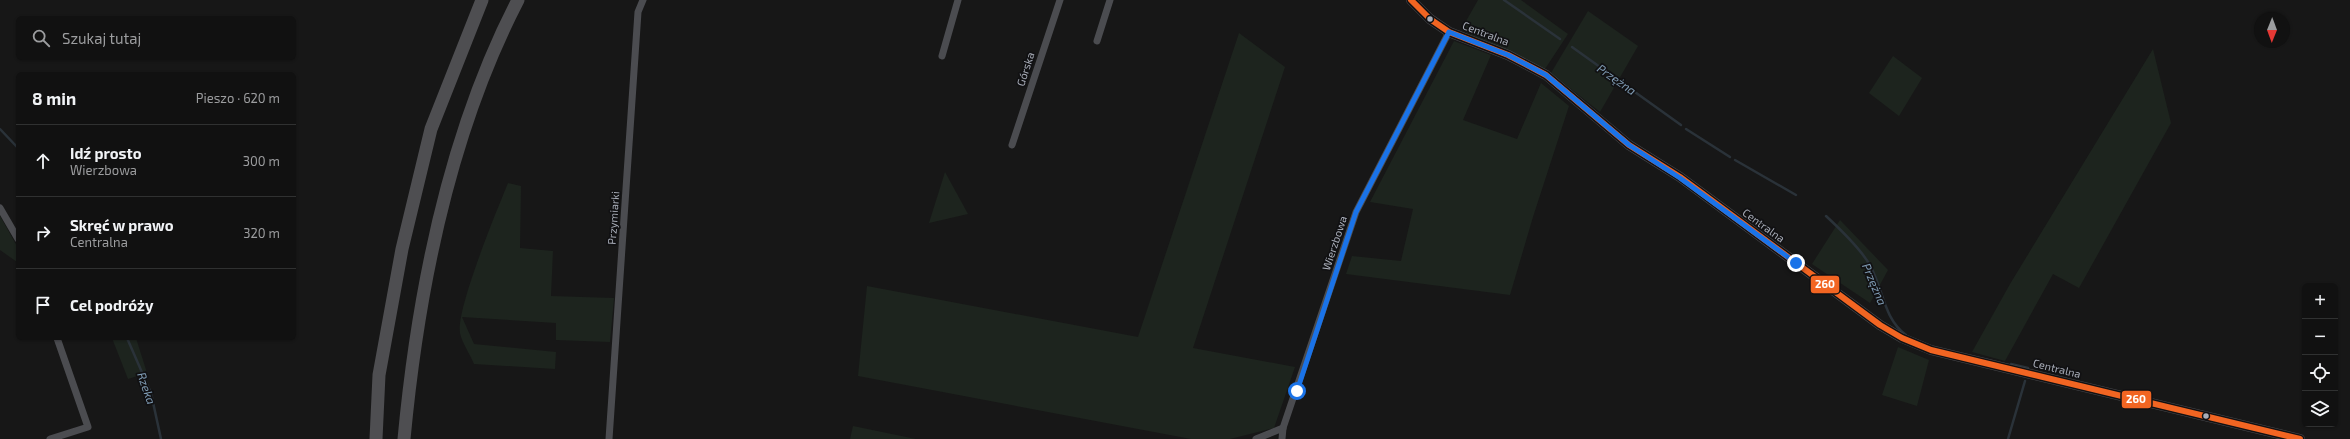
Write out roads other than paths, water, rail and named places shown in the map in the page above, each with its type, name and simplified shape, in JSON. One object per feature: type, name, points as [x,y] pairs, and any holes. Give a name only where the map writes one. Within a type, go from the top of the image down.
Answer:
[{"type":"highway","points":[[376,439],[379,375],[402,249],[431,129],[482,0]]},
{"type":"highway","points":[[404,439],[410,383],[428,265],[461,141],[498,40],[518,0]]},
{"type":"street","name":"Przymiarki","points":[[610,439],[638,12],[643,0]]},
{"type":"street","points":[[942,56],[958,0]]},
{"type":"street","name":"Górska","points":[[1012,145],[1060,0]]},
{"type":"street","points":[[1098,41],[1110,0]]},
{"type":"street","name":"Centralna","points":[[1411,0],[1430,19],[1449,32],[1508,55],[1546,75],[1629,145],[1680,178],[1880,325],[1902,338],[1930,350],[2300,439]]},
{"type":"street","name":"Wierzbowa","points":[[1282,439],[1283,428],[1356,212],[1449,32]]},
{"type":"street","points":[[0,208],[16,236]]},
{"type":"street","points":[[50,439],[88,427],[58,340]]},
{"type":"street","points":[[1256,439],[1283,428]]},
{"type":"waterway","name":"Przężna","points":[[1504,0],[1560,39]]},
{"type":"waterway","name":"Przężna","points":[[1572,47],[1681,125]]},
{"type":"waterway","name":"Rzeka","points":[[0,129],[16,146]]},
{"type":"waterway","name":"Przężna","points":[[1686,129],[1730,157]]},
{"type":"waterway","name":"Przężna","points":[[1735,160],[1796,195]]},
{"type":"waterway","name":"Przężna","points":[[1826,216],[1838,227],[1867,260],[1875,276],[1888,313],[1906,335]]},
{"type":"waterway","name":"Rzeka","points":[[128,340],[151,393],[161,439]]},
{"type":"waterway","name":"Przężna","points":[[2011,364],[2028,368]]},
{"type":"waterway","name":"Przężna","points":[[2008,439],[2025,381]]}]
